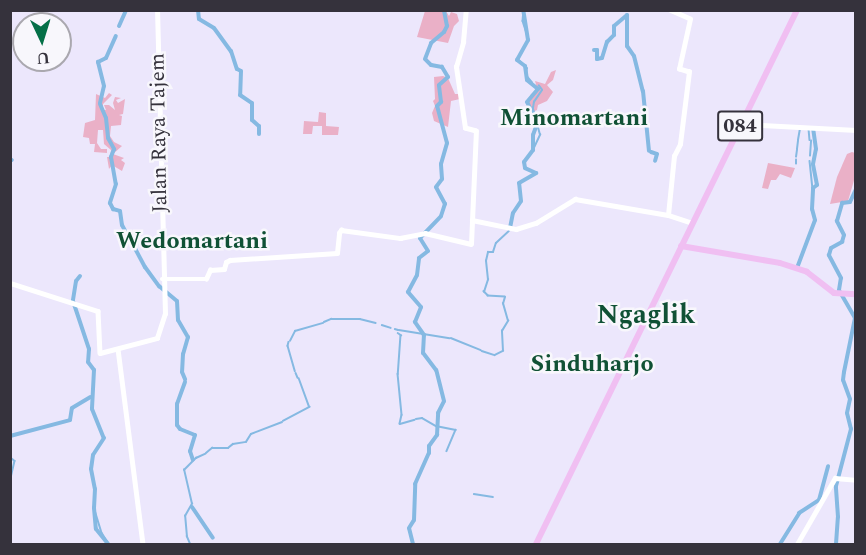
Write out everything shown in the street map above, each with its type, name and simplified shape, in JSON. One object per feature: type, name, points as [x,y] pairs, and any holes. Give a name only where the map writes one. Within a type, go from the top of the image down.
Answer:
[{"type":"main road","name":"Jalan Raya Tajem","points":[[10,283],[98,311],[100,353],[157,338],[165,317],[158,10]]},
{"type":"main road","points":[[163,278],[207,279],[210,269],[224,269],[226,262],[232,260],[248,261],[268,257],[337,254],[340,230],[400,238],[425,233],[471,244],[476,131],[465,128],[456,65],[463,40],[466,10]]},
{"type":"main road","points":[[668,215],[674,156],[680,144],[689,72],[679,71],[690,19],[670,10]]},
{"type":"main road","name":"084","points":[[536,544],[797,10]]},
{"type":"main road","points":[[741,124],[855,130]]},
{"type":"main road","points":[[472,220],[510,228],[536,223],[575,199],[668,215],[692,223]]},
{"type":"main road","points":[[681,246],[779,262],[806,272],[832,292],[855,294]]},
{"type":"main road","points":[[118,349],[143,544]]},
{"type":"main road","points":[[797,544],[819,509],[826,489],[838,477],[855,480]]},
{"type":"shaded area","points":[[425,11],[446,11],[449,16],[451,12],[457,14],[459,21],[454,26],[448,43],[417,37]]},
{"type":"shaded area","points":[[556,70],[553,80],[547,85],[553,92],[547,101],[538,105],[537,110],[532,112],[527,102],[531,94],[538,91],[535,81],[545,84],[551,72]]},
{"type":"shaded area","points":[[434,77],[448,78],[455,94],[459,94],[460,99],[451,101],[448,127],[434,121],[432,113],[435,106],[433,101],[435,99]]},
{"type":"shaded area","points":[[109,93],[112,95],[103,104],[103,110],[106,110],[104,105],[109,105],[115,110],[113,103],[115,97],[121,98],[116,100],[118,103],[125,99],[123,114],[119,115],[122,116],[121,125],[111,126],[110,136],[114,142],[122,146],[113,154],[124,158],[121,160],[125,163],[122,171],[112,165],[109,169],[107,157],[110,157],[111,150],[104,144],[103,130],[98,130],[97,143],[101,149],[107,149],[107,153],[94,152],[95,144],[90,144],[89,138],[83,137],[85,123],[95,120],[96,94],[105,98]]},
{"type":"shaded area","points":[[319,112],[326,113],[326,126],[339,127],[338,135],[322,135],[322,126],[313,126],[312,134],[303,134],[304,121],[318,122]]},
{"type":"shaded area","points":[[855,153],[855,177],[848,201],[830,204],[837,177],[847,154]]},
{"type":"shaded area","points":[[768,163],[795,168],[791,178],[780,174],[776,180],[771,180],[768,189],[762,188]]},
{"type":"waterway","points":[[119,26],[126,10]]},
{"type":"waterway","points":[[198,10],[199,19],[214,28],[231,51],[237,69],[241,71],[240,95],[252,103],[252,120],[259,126],[259,134]]},
{"type":"waterway","points":[[413,544],[409,528],[414,520],[415,484],[429,453],[429,446],[437,435],[438,413],[444,401],[436,370],[423,353],[424,335],[415,322],[421,307],[408,292],[417,275],[419,258],[428,251],[420,238],[441,216],[445,204],[436,187],[442,179],[441,164],[447,143],[437,106],[441,102],[439,85],[448,77],[442,67],[431,65],[425,59],[431,43],[444,32],[447,26],[444,10]]},
{"type":"waterway","points":[[510,228],[513,213],[521,201],[519,183],[536,173],[525,168],[524,162],[533,150],[533,135],[537,124],[527,102],[538,89],[527,80],[525,66],[517,60],[528,40],[523,10]]},
{"type":"waterway","points":[[524,10],[523,21],[529,40],[518,59],[527,68],[527,76],[532,82]]},
{"type":"waterway","points":[[594,50],[597,50],[597,59],[602,58],[607,42],[614,35],[614,26],[627,15],[627,46],[634,56],[643,91],[649,151]]},
{"type":"waterway","points":[[100,103],[104,86],[98,62],[106,58],[116,36]]},
{"type":"waterway","points":[[533,150],[540,135],[533,108],[542,90],[539,86]]},
{"type":"waterway","points":[[100,104],[106,118],[108,138],[114,149],[111,157],[116,184],[110,203],[113,209],[120,211],[122,225],[129,238]]},
{"type":"waterway","points":[[797,268],[815,220],[812,209],[813,188],[817,185],[813,164],[816,149],[813,128]]},
{"type":"waterway","points":[[798,140],[800,129]]},
{"type":"waterway","points":[[809,129],[810,140]]},
{"type":"waterway","points":[[797,149],[798,141]]},
{"type":"waterway","points":[[810,156],[811,141]]},
{"type":"waterway","points":[[796,157],[797,150]]},
{"type":"waterway","points":[[651,152],[657,154],[655,161]]},
{"type":"waterway","points":[[810,161],[813,188]]},
{"type":"waterway","points":[[836,544],[838,517],[836,486],[851,429],[847,413],[850,399],[843,380],[855,318],[839,290],[841,278],[829,255],[831,248],[842,242],[844,235],[837,221],[842,203],[850,202],[856,189]]},
{"type":"waterway","points":[[495,355],[503,351],[502,331],[508,321],[503,304],[505,297],[488,296],[484,292],[488,280],[486,261],[488,252],[493,252],[496,243],[510,230]]},
{"type":"waterway","points":[[130,239],[145,267],[159,286],[177,301],[178,320],[188,337],[183,354],[182,372],[185,379]]},
{"type":"waterway","points":[[80,276],[76,281],[73,301],[89,349],[88,362],[94,370],[92,409],[104,438],[93,455],[91,469],[95,489],[96,529],[108,544]]},
{"type":"waterway","points":[[324,322],[331,319],[360,319],[376,323]]},
{"type":"waterway","points":[[290,341],[295,331],[323,323]]},
{"type":"waterway","points":[[382,325],[391,328]]},
{"type":"waterway","points":[[399,330],[449,338]]},
{"type":"waterway","points":[[398,333],[401,335],[398,374],[402,415],[400,424],[414,420]]},
{"type":"waterway","points":[[451,338],[481,350]]},
{"type":"waterway","points":[[289,342],[295,371]]},
{"type":"waterway","points":[[482,351],[494,355]]},
{"type":"waterway","points":[[296,373],[298,378]]},
{"type":"waterway","points":[[283,421],[309,407],[299,379]]},
{"type":"waterway","points":[[185,382],[177,404],[177,425],[180,429],[195,435],[190,451],[193,460]]},
{"type":"waterway","points":[[10,436],[70,420],[72,408],[90,397]]},
{"type":"waterway","points":[[416,419],[422,418],[436,426],[456,430],[447,451]]},
{"type":"waterway","points":[[206,453],[212,448],[228,448],[233,444],[246,442],[251,434],[282,422]]},
{"type":"waterway","points":[[190,544],[185,516],[192,504],[184,470],[196,458],[205,454]]},
{"type":"waterway","points":[[10,457],[15,461],[10,482]]},
{"type":"waterway","points":[[780,544],[799,513],[819,500],[828,466]]},
{"type":"waterway","points":[[474,494],[493,497]]},
{"type":"waterway","points":[[94,507],[102,533],[109,544]]},
{"type":"waterway","points":[[192,507],[213,538]]},
{"type":"district","name":"Minomartani","points":[[574,119]]},
{"type":"district","name":"Wedomartani","points":[[192,242]]},
{"type":"district","name":"Ngaglik","points":[[646,316]]},
{"type":"district","name":"Sinduharjo","points":[[592,365]]}]
